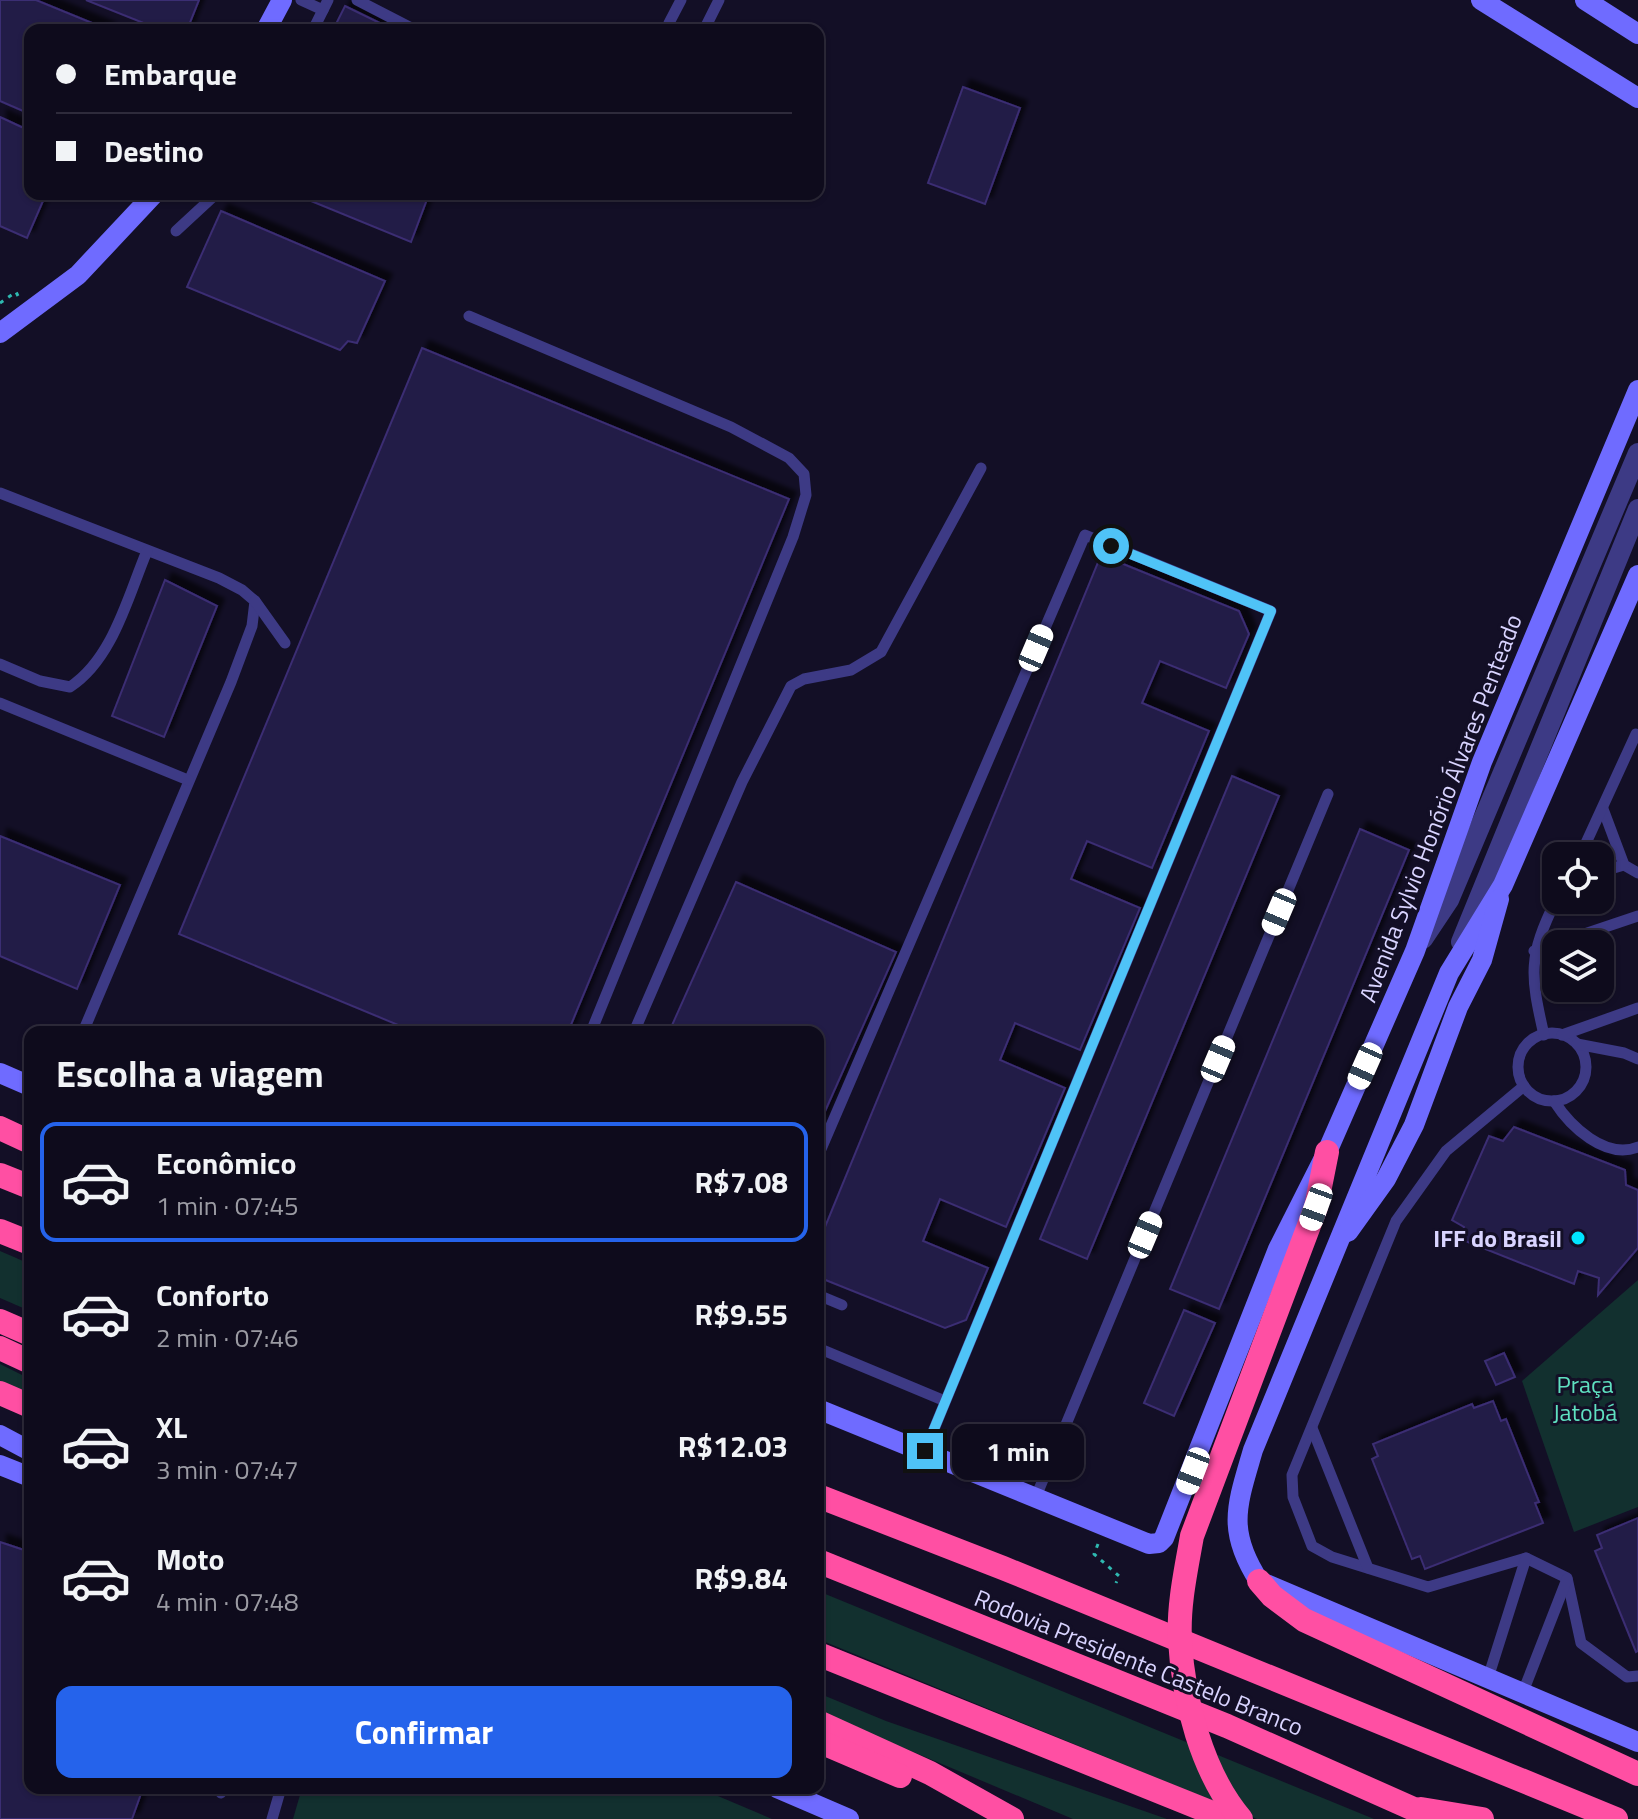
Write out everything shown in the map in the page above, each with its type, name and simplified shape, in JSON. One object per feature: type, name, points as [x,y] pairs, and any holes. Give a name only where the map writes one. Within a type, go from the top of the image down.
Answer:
[{"type":"highway","points":[[0,1128],[24,1139]]},
{"type":"highway","points":[[1241,1819],[1205,1755],[1188,1696],[1180,1639],[1184,1579],[1192,1536],[1316,1207],[1327,1152]]},
{"type":"highway","points":[[0,1175],[24,1185]]},
{"type":"highway","points":[[0,1231],[24,1241]]},
{"type":"highway","points":[[0,1321],[24,1331]]},
{"type":"highway","points":[[0,1348],[24,1359]]},
{"type":"highway","points":[[0,1393],[24,1403]]},
{"type":"highway","points":[[824,1498],[1003,1568],[1616,1819]]},
{"type":"highway","name":"Rodovia Presidente Castelo Branco","points":[[824,1563],[1227,1726],[1436,1819]]},
{"type":"highway","points":[[1259,1581],[1272,1596],[1304,1620],[1638,1774]]},
{"type":"highway","points":[[824,1656],[1227,1819]]},
{"type":"highway","points":[[824,1725],[930,1773],[1012,1819]]},
{"type":"highway","points":[[824,1744],[1001,1819]]},
{"type":"highway","points":[[1409,1808],[1482,1819]]},
{"type":"street","points":[[269,24],[282,0]]},
{"type":"street","points":[[1481,0],[1638,98]]},
{"type":"street","points":[[1585,0],[1638,34]]},
{"type":"street","points":[[0,333],[78,275],[148,200]]},
{"type":"street","name":"Avenida Sylvio Honório Álvares Penteado","points":[[1106,1526],[1149,1544],[1164,1538],[1278,1249],[1327,1152],[1415,951],[1482,762],[1638,390]]},
{"type":"street","points":[[1415,951],[1449,900],[1638,453]]},
{"type":"street","points":[[1638,509],[1253,1450],[1237,1502],[1236,1531],[1240,1548],[1259,1581],[1638,1742]]},
{"type":"street","points":[[1329,1258],[1386,1179],[1414,1125],[1458,1007],[1482,960],[1503,885],[1638,575]]},
{"type":"street","points":[[1449,973],[1503,885]]},
{"type":"street","points":[[0,1073],[24,1083]]},
{"type":"street","points":[[824,1411],[1106,1526]]},
{"type":"street","points":[[0,1435],[24,1448]]},
{"type":"street","points":[[0,1465],[24,1475]]},
{"type":"street","points":[[791,1794],[849,1819]]},
{"type":"lane","points":[[301,0],[326,5],[316,24]]},
{"type":"lane","points":[[357,0],[403,24]]},
{"type":"lane","points":[[669,23],[681,0]]},
{"type":"lane","points":[[707,24],[719,0]]},
{"type":"lane","points":[[176,231],[210,200]]},
{"type":"lane","points":[[469,316],[550,347],[674,405],[731,427],[789,458],[804,474],[806,495],[793,537],[593,1026]]},
{"type":"lane","points":[[637,1026],[742,782],[791,686],[804,679],[851,670],[881,652],[981,468]]},
{"type":"lane","points":[[0,493],[219,578],[242,590],[255,601],[285,643]]},
{"type":"lane","points":[[824,1142],[1085,535],[1271,611],[925,1451]]},
{"type":"lane","points":[[0,664],[51,684],[70,687],[87,676],[116,625],[147,551]]},
{"type":"lane","points":[[86,1026],[249,635],[255,601]]},
{"type":"lane","points":[[0,703],[188,780]]},
{"type":"lane","points":[[1587,842],[1636,734]]},
{"type":"lane","points":[[1035,1499],[1328,794]]},
{"type":"lane","points":[[1603,809],[1624,865],[1638,873]]},
{"type":"lane","points":[[1614,868],[1624,865]]},
{"type":"lane","points":[[1544,1035],[1532,980],[1534,951],[1550,914]]},
{"type":"lane","points":[[1534,951],[1638,916]]},
{"type":"lane","points":[[1577,1044],[1586,1064],[1581,1085],[1565,1099],[1542,1100],[1524,1086],[1519,1065],[1527,1045],[1544,1035],[1562,1035],[1638,1008]]},
{"type":"lane","points":[[1562,1035],[1577,1044],[1624,1053],[1638,1059]]},
{"type":"lane","points":[[1524,1086],[1446,1151],[1396,1221],[1292,1475],[1293,1497],[1312,1546],[1332,1557],[1428,1587],[1526,1558],[1567,1578]]},
{"type":"lane","points":[[1554,1101],[1569,1126],[1593,1140],[1627,1151],[1638,1147]]},
{"type":"lane","points":[[824,1298],[842,1305]]},
{"type":"lane","points":[[824,1351],[945,1401]]},
{"type":"lane","points":[[1312,1428],[1368,1568]]},
{"type":"lane","points":[[1488,1678],[1526,1558]]},
{"type":"lane","points":[[1567,1578],[1581,1643],[1627,1677],[1638,1676]]},
{"type":"lane","points":[[1523,1692],[1567,1578]]},
{"type":"lane","points":[[272,1819],[279,1794]]},
{"type":"path","points":[[1106,1526],[1094,1554],[1119,1576],[1116,1583]]},
{"type":"green space","points":[[0,1251],[24,1261],[24,1308],[0,1298]]},
{"type":"green space","name":"Praça Jatobá","points":[[1638,1280],[1638,1507],[1574,1532],[1522,1381]]},
{"type":"green space","points":[[0,1364],[24,1376],[24,1392],[0,1382]]},
{"type":"green space","points":[[824,1593],[1374,1819],[1257,1819],[824,1641]]},
{"type":"green space","points":[[824,1695],[886,1721],[1167,1819],[1073,1819],[824,1715]]},
{"type":"green space","points":[[300,1794],[713,1794],[772,1819],[293,1819]]},
{"type":"building","points":[[0,0],[36,0],[94,24],[24,24],[24,111],[0,101]]},
{"type":"building","points":[[86,0],[199,0],[189,24],[146,24]]},
{"type":"building","points":[[345,6],[382,24],[336,24]]},
{"type":"building","points":[[963,87],[1020,108],[985,204],[928,183]]},
{"type":"building","points":[[0,117],[24,128],[24,200],[43,200],[27,238],[0,226]]},
{"type":"building","points":[[309,200],[427,200],[411,242]]},
{"type":"building","points":[[221,211],[385,281],[357,343],[348,341],[340,350],[187,287]]},
{"type":"building","points":[[422,348],[789,499],[570,1026],[401,1026],[179,934]]},
{"type":"building","points":[[1101,555],[1239,611],[1249,634],[1226,688],[1160,661],[1142,703],[1209,731],[1152,868],[1087,841],[1071,879],[1140,908],[1080,1050],[1015,1023],[1000,1060],[1065,1088],[1006,1227],[940,1199],[923,1241],[988,1268],[966,1320],[945,1328],[824,1279],[824,1229]]},
{"type":"building","points":[[165,580],[217,606],[164,737],[112,716]]},
{"type":"building","points":[[1232,776],[1279,796],[1087,1259],[1040,1239]]},
{"type":"building","points":[[1360,829],[1409,850],[1219,1309],[1170,1289]]},
{"type":"building","points":[[0,836],[120,885],[77,989],[0,956]]},
{"type":"building","points":[[736,882],[896,952],[824,1114],[824,1026],[672,1026]]},
{"type":"building","points":[[1514,1127],[1625,1170],[1626,1185],[1638,1190],[1638,1248],[1598,1295],[1599,1278],[1578,1271],[1574,1284],[1460,1239],[1464,1227],[1452,1220],[1489,1136],[1503,1141]]},
{"type":"building","points":[[1184,1310],[1215,1323],[1174,1416],[1144,1403]]},
{"type":"building","points":[[1504,1353],[1515,1377],[1496,1385],[1485,1361]]},
{"type":"building","points":[[1493,1401],[1501,1421],[1506,1419],[1539,1502],[1535,1503],[1543,1523],[1425,1569],[1420,1556],[1412,1559],[1372,1459],[1378,1456],[1373,1444],[1472,1404],[1474,1408]]},
{"type":"building","points":[[1638,1518],[1636,1652],[1595,1551],[1602,1548],[1597,1535]]},
{"type":"building","points":[[0,1542],[24,1550],[24,1794],[141,1794],[132,1819],[0,1819]]},
{"type":"place","name":"IFF do Brasil","points":[[1578,1238]]},
{"type":"route","points":[[925,1451],[1271,611],[1111,546]]}]
